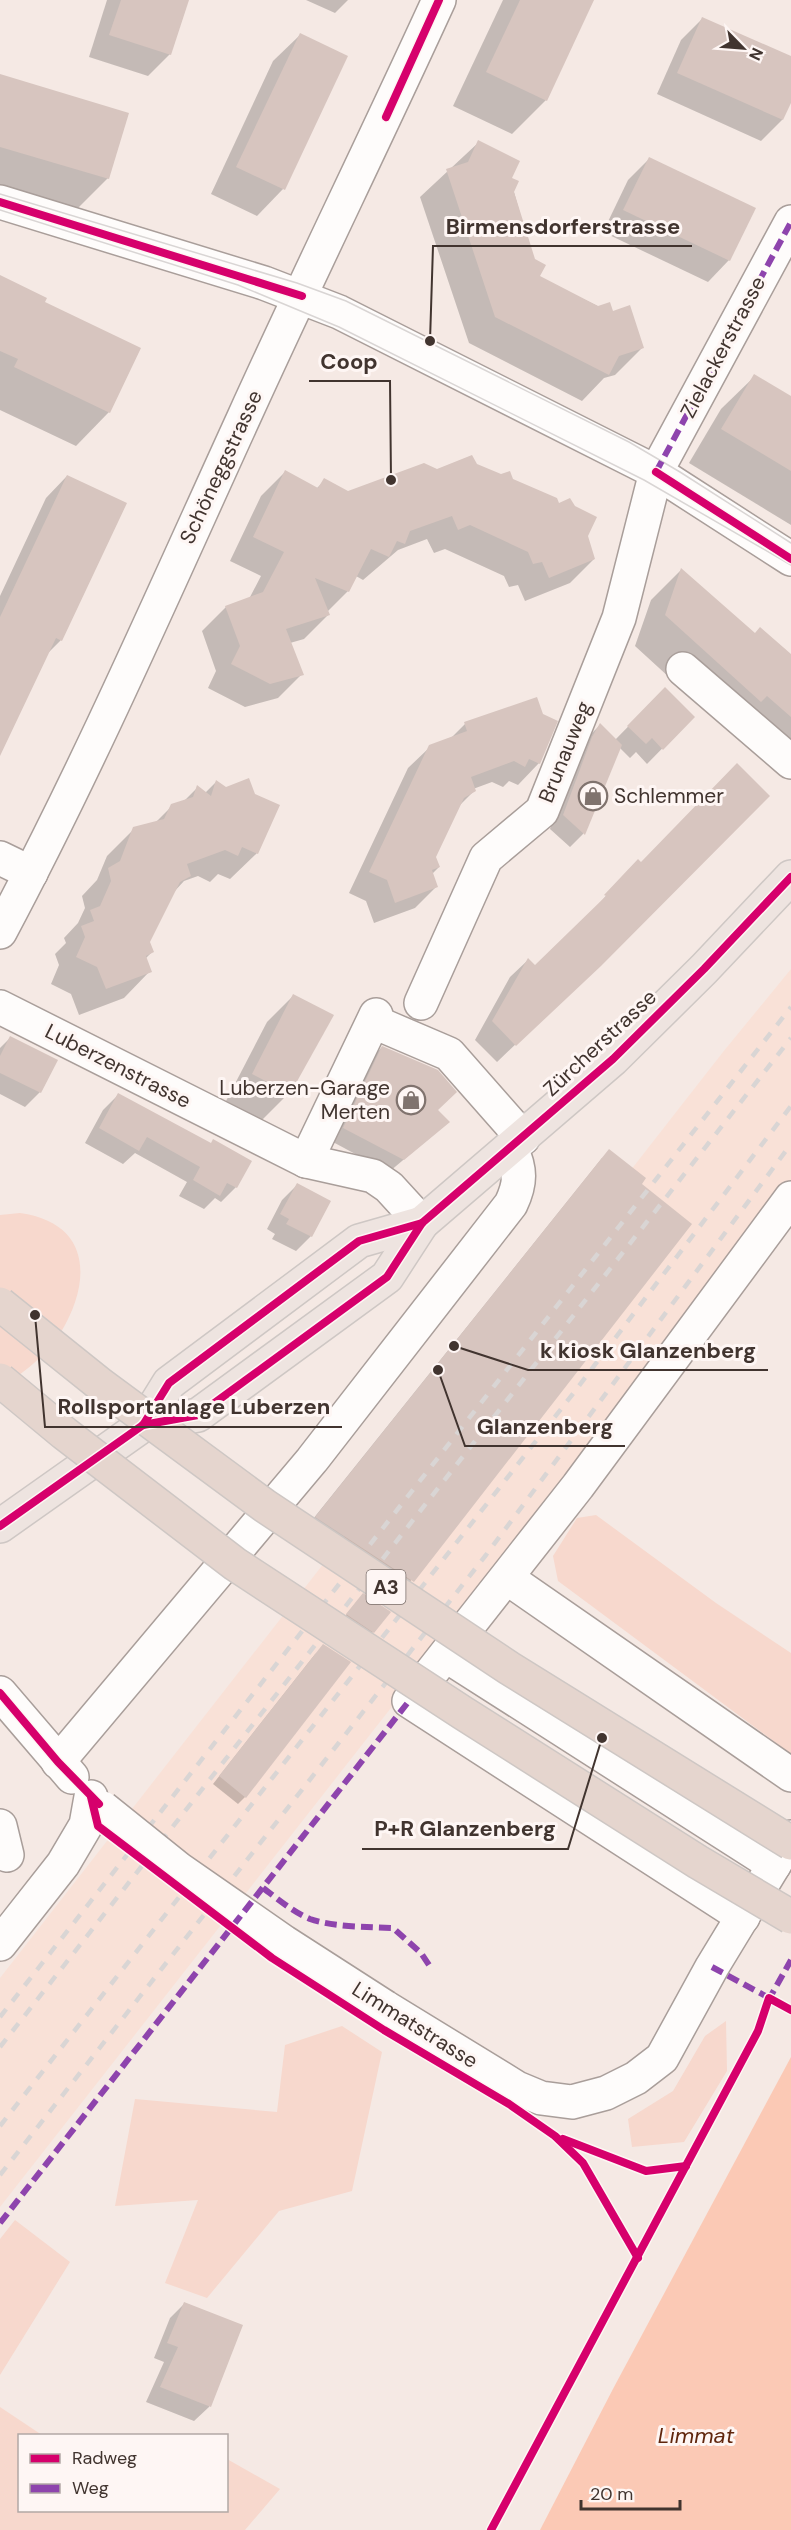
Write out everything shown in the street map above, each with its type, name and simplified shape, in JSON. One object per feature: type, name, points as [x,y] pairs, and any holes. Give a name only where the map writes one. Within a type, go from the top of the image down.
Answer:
[{"type":"highway","name":"A3","points":[[0,1304],[101,1385],[265,1506],[783,1854]]},
{"type":"highway","points":[[0,1380],[64,1433],[235,1564],[463,1713],[698,1862],[791,1917]]},
{"type":"main road","name":"Zürcherstrasse","points":[[143,1425],[198,1415],[387,1277],[422,1223],[621,1051],[704,969],[791,877]]},
{"type":"main road","name":"Zürcherstrasse","points":[[0,1526],[143,1425],[169,1383],[359,1241],[422,1223]]},
{"type":"street","name":"Schöneggstrasse","points":[[0,932],[31,873],[127,673],[261,378],[302,296],[439,0]]},
{"type":"street","points":[[0,202],[302,296],[373,328],[656,472],[791,559]]},
{"type":"street","name":"Zielackerstrasse","points":[[656,472],[791,222]]},
{"type":"street","name":"Brunauweg","points":[[421,1003],[486,858],[542,811],[620,618],[656,472]]},
{"type":"street","points":[[683,669],[791,762]]},
{"type":"street","points":[[0,858],[31,873]]},
{"type":"street","name":"Luberzenstrasse","points":[[0,1007],[306,1161],[373,1176],[389,1187],[422,1223]]},
{"type":"street","points":[[58,1762],[312,1460],[511,1204],[518,1190],[520,1175],[517,1143],[449,1054],[381,1021],[306,1161]]},
{"type":"street","points":[[743,1917],[409,1701],[507,1578],[791,1198]]},
{"type":"street","points":[[507,1578],[791,1775]]},
{"type":"street","points":[[447,1656],[783,1854]]},
{"type":"street","name":"Limmatstrasse","points":[[0,1693],[58,1762],[97,1802],[179,1869],[284,1942],[385,2007],[517,2088],[541,2098],[572,2102],[606,2093],[636,2078],[662,2058],[712,1967],[783,1854],[791,1837]]},
{"type":"street","points":[[0,1944],[63,1864],[97,1802]]},
{"type":"shaded area","points":[[791,969],[791,1180],[535,1524],[0,2207],[0,1978],[723,1052]]},
{"type":"shaded area","points":[[20,1213],[43,1219],[61,1229],[72,1242],[79,1257],[78,1293],[71,1313],[49,1349],[34,1364],[0,1389],[0,1215]]},
{"type":"shaded area","points":[[596,1515],[716,1603],[791,1653],[791,1754],[558,1581],[553,1556],[577,1518]]},
{"type":"shaded area","points":[[726,2021],[727,2071],[684,2142],[632,2147],[628,2119],[673,2091],[705,2036]]},
{"type":"shaded area","points":[[342,2026],[382,2052],[352,2191],[279,2211],[207,2298],[165,2283],[198,2200],[115,2206],[135,2099],[277,2112],[285,2045]]},
{"type":"shaded area","points":[[15,2220],[70,2262],[0,2375],[0,2239]]},
{"type":"shaded area","points":[[0,2407],[40,2434],[18,2434],[18,2512],[228,2512],[228,2460],[280,2489],[245,2530],[0,2530]]},
{"type":"water","name":"Limmat","points":[[791,2057],[791,2530],[540,2530],[614,2387]]},
{"type":"building","points":[[121,0],[189,0],[171,55],[109,35]]},
{"type":"building","points":[[520,0],[594,0],[547,101],[486,72]]},
{"type":"building","points":[[702,17],[791,56],[791,103],[783,120],[677,73]]},
{"type":"building","points":[[300,33],[348,56],[285,190],[236,167]]},
{"type":"building","points":[[0,74],[129,113],[109,179],[0,147]]},
{"type":"building","points":[[478,140],[520,161],[512,178],[519,181],[514,192],[535,259],[546,265],[540,276],[598,306],[610,302],[613,311],[630,305],[644,348],[619,356],[609,375],[495,317],[446,169],[468,162]]},
{"type":"building","points":[[649,157],[756,208],[730,261],[623,210]]},
{"type":"building","points":[[0,275],[47,298],[45,302],[141,348],[110,413],[14,367],[18,359],[0,351]]},
{"type":"building","points":[[754,374],[791,396],[791,471],[721,429]]},
{"type":"building","points":[[472,455],[477,464],[501,474],[510,471],[513,479],[557,498],[559,503],[570,498],[575,506],[597,517],[588,536],[595,559],[549,578],[542,562],[533,564],[528,552],[470,525],[458,530],[452,516],[410,531],[405,544],[397,541],[389,557],[371,549],[349,592],[315,578],[330,615],[286,629],[304,675],[270,684],[231,664],[240,646],[225,606],[263,592],[284,552],[253,537],[285,470],[318,488],[324,478],[348,491],[424,463],[437,469]]},
{"type":"building","points":[[67,475],[127,503],[62,641],[56,638],[0,756],[0,617]]},
{"type":"building","points":[[681,568],[755,633],[760,627],[791,654],[791,717],[767,696],[761,702],[665,615]]},
{"type":"building","points":[[665,687],[695,717],[663,750],[652,738],[646,744],[627,726]]},
{"type":"building","points":[[537,697],[543,714],[558,721],[540,764],[529,759],[525,767],[514,761],[471,777],[476,791],[464,798],[436,857],[440,867],[432,870],[438,887],[395,903],[387,880],[369,872],[429,745],[467,731],[464,722]]},
{"type":"building","points":[[600,723],[622,745],[585,835],[563,815],[592,737]]},
{"type":"building","points":[[737,763],[770,796],[601,966],[516,1046],[492,1021],[528,958],[535,965],[606,896],[604,895],[638,859],[641,862]]},
{"type":"building","points":[[249,778],[255,794],[280,805],[258,854],[242,847],[238,856],[225,850],[187,864],[191,876],[180,882],[150,942],[154,952],[146,956],[152,972],[106,989],[97,967],[76,957],[85,937],[81,926],[94,921],[90,910],[100,906],[111,881],[108,868],[120,861],[133,827],[164,819],[171,804],[193,797],[197,785],[211,796],[216,780],[226,787]]},
{"type":"building","points":[[293,994],[334,1015],[290,1094],[252,1074]]},
{"type":"building","points":[[10,1036],[58,1060],[41,1093],[0,1073],[0,1056]]},
{"type":"building","points":[[382,1046],[438,1070],[457,1092],[438,1110],[450,1122],[404,1160],[343,1128]]},
{"type":"building","points":[[118,1093],[211,1143],[213,1139],[252,1161],[237,1188],[227,1183],[220,1196],[193,1180],[200,1167],[147,1137],[139,1151],[99,1128]]},
{"type":"building","points":[[609,1149],[646,1178],[642,1184],[692,1224],[414,1582],[315,1517]]},
{"type":"building","points":[[297,1183],[331,1201],[312,1237],[286,1224],[289,1219],[280,1214]]},
{"type":"building","points":[[363,1593],[391,1612],[374,1633],[346,1614]]},
{"type":"building","points":[[323,1644],[351,1662],[246,1798],[219,1776]]},
{"type":"building","points":[[184,2302],[243,2325],[211,2407],[160,2387],[178,2347],[167,2343]]},
{"type":"tram line","points":[[0,194],[297,283],[346,301],[629,442],[791,543]]},
{"type":"tram line","points":[[0,210],[238,285],[339,327],[644,480],[791,565]]},
{"type":"railway","points":[[0,2017],[791,1007]]},
{"type":"railway","points":[[0,2047],[791,1038]]},
{"type":"railway","points":[[0,2126],[572,1395],[791,1106]]},
{"type":"railway","points":[[0,2175],[486,1555],[791,1144]]},
{"type":"marked path","points":[[656,472],[791,222]]},
{"type":"marked path","points":[[0,2223],[409,1701]]},
{"type":"marked path","points":[[263,1888],[292,1909],[319,1922],[393,1928],[421,1953],[431,1968]]},
{"type":"marked path","points":[[768,2001],[791,1960]]},
{"type":"marked path","points":[[712,1967],[773,2000]]},
{"type":"cycle path","points":[[386,117],[439,0]]},
{"type":"cycle path","points":[[0,202],[302,296]]},
{"type":"cycle path","points":[[656,472],[791,559]]},
{"type":"cycle path","points":[[143,1425],[198,1415],[387,1277],[422,1223],[613,1059],[704,969],[791,877]]},
{"type":"cycle path","points":[[0,1526],[143,1425],[169,1383],[359,1241],[422,1223]]},
{"type":"cycle path","points":[[0,1693],[58,1762],[99,1804]]},
{"type":"cycle path","points":[[91,1797],[98,1826],[272,1958],[384,2030],[509,2104],[555,2136],[583,2163],[638,2258]]},
{"type":"cycle path","points":[[491,2530],[758,2031],[769,1998],[791,2010]]},
{"type":"cycle path","points":[[563,2139],[646,2171],[686,2166]]},
{"type":"place","name":"Birmensdorferstrasse","points":[[430,341]]},
{"type":"place","name":"Coop","points":[[391,480]]},
{"type":"place","name":"Schlemmer","points":[[593,796]]},
{"type":"place","name":"Luberzen-Garage Merten","points":[[411,1100]]},
{"type":"place","name":"Rollsportanlage Luberzen","points":[[35,1315]]},
{"type":"place","name":"k kiosk Glanzenberg","points":[[454,1346]]},
{"type":"place","name":"Glanzenberg","points":[[438,1370]]},
{"type":"place","name":"P+R Glanzenberg","points":[[602,1738]]}]
